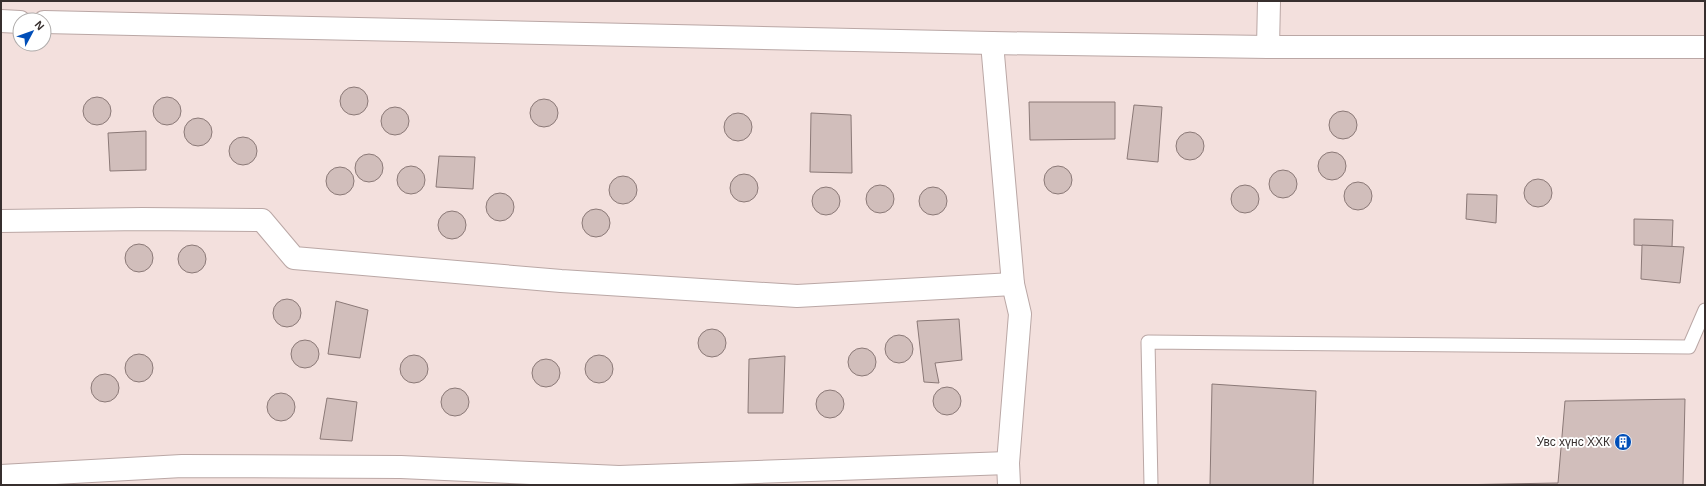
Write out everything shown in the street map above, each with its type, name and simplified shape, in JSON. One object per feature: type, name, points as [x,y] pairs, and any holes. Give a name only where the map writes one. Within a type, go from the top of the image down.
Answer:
[{"type":"street","points":[[1268,47],[1269,1]]},
{"type":"street","points":[[1,21],[12,22]]},
{"type":"street","points":[[52,22],[992,43],[1268,47],[1705,47]]},
{"type":"street","points":[[992,43],[1013,284],[1020,314],[1008,463],[1009,485]]},
{"type":"street","points":[[1,221],[142,219],[262,220],[294,258],[561,281],[797,296],[1013,284]]},
{"type":"street","points":[[1,476],[198,466],[401,467],[619,477],[1008,463]]},
{"type":"lane","points":[[1151,485],[1148,342],[1689,347],[1705,310]]},
{"type":"building","points":[[354,87],[364,91],[368,101],[364,111],[354,115],[344,111],[340,101],[344,91]]},
{"type":"building","points":[[97,97],[107,101],[111,111],[107,121],[97,125],[87,121],[83,111],[87,101]]},
{"type":"building","points":[[167,97],[177,101],[181,111],[177,121],[167,125],[157,121],[153,111],[157,101]]},
{"type":"building","points":[[544,99],[554,103],[558,113],[554,123],[544,127],[534,123],[530,113],[534,103]]},
{"type":"building","points":[[1029,102],[1115,102],[1115,139],[1030,140]]},
{"type":"building","points":[[1134,105],[1162,107],[1158,162],[1127,159]]},
{"type":"building","points":[[395,107],[405,111],[409,121],[405,131],[395,135],[385,131],[381,121],[385,111]]},
{"type":"building","points":[[1343,111],[1353,115],[1357,125],[1353,135],[1343,139],[1333,135],[1329,125],[1333,115]]},
{"type":"building","points":[[738,113],[748,117],[752,127],[748,137],[738,141],[728,137],[724,127],[728,117]]},
{"type":"building","points":[[811,113],[851,115],[852,173],[810,172]]},
{"type":"building","points":[[198,118],[208,122],[212,132],[208,142],[198,146],[188,142],[184,132],[188,122]]},
{"type":"building","points":[[146,131],[146,170],[110,171],[108,133]]},
{"type":"building","points":[[1190,132],[1200,136],[1204,146],[1200,156],[1190,160],[1180,156],[1176,146],[1180,136]]},
{"type":"building","points":[[243,137],[253,141],[257,151],[253,161],[243,165],[233,161],[229,151],[233,141]]},
{"type":"building","points":[[1332,152],[1342,156],[1346,166],[1342,176],[1332,180],[1322,176],[1318,166],[1322,156]]},
{"type":"building","points":[[369,154],[379,158],[383,168],[379,178],[369,182],[359,178],[355,168],[359,158]]},
{"type":"building","points":[[439,156],[475,157],[473,189],[436,187]]},
{"type":"building","points":[[411,166],[421,170],[425,180],[421,190],[411,194],[401,190],[397,180],[401,170]]},
{"type":"building","points":[[1058,166],[1068,170],[1072,180],[1068,190],[1058,194],[1048,190],[1044,180],[1048,170]]},
{"type":"building","points":[[340,167],[350,171],[354,181],[350,191],[340,195],[330,191],[326,181],[330,171]]},
{"type":"building","points":[[1283,170],[1293,174],[1297,184],[1293,194],[1283,198],[1273,194],[1269,184],[1273,174]]},
{"type":"building","points":[[744,174],[754,178],[758,188],[754,198],[744,202],[734,198],[730,188],[734,178]]},
{"type":"building","points":[[623,176],[633,180],[637,190],[633,200],[623,204],[613,200],[609,190],[613,180]]},
{"type":"building","points":[[1538,179],[1548,183],[1552,193],[1548,203],[1538,207],[1528,203],[1524,193],[1528,183]]},
{"type":"building","points":[[1358,182],[1368,186],[1372,196],[1368,206],[1358,210],[1348,206],[1344,196],[1348,186]]},
{"type":"building","points":[[880,185],[890,189],[894,199],[890,209],[880,213],[870,209],[866,199],[870,189]]},
{"type":"building","points":[[1245,185],[1255,189],[1259,199],[1255,209],[1245,213],[1235,209],[1231,199],[1235,189]]},
{"type":"building","points":[[826,187],[836,191],[840,201],[836,211],[826,215],[816,211],[812,201],[816,191]]},
{"type":"building","points":[[933,187],[943,191],[947,201],[943,211],[933,215],[923,211],[919,201],[923,191]]},
{"type":"building","points":[[500,193],[510,197],[514,207],[510,217],[500,221],[490,217],[486,207],[490,197]]},
{"type":"building","points":[[1467,194],[1497,195],[1496,223],[1466,219]]},
{"type":"building","points":[[596,209],[606,213],[610,223],[606,233],[596,237],[586,233],[582,223],[586,213]]},
{"type":"building","points":[[452,211],[462,215],[466,225],[462,235],[452,239],[442,235],[438,225],[442,215]]},
{"type":"building","points":[[1634,219],[1673,220],[1672,247],[1634,245]]},
{"type":"building","points":[[139,244],[149,248],[153,258],[149,268],[139,272],[129,268],[125,258],[129,248]]},
{"type":"building","points":[[192,245],[202,249],[206,259],[202,269],[192,273],[182,269],[178,259],[182,249]]},
{"type":"building","points":[[1642,245],[1684,247],[1680,283],[1641,279]]},
{"type":"building","points":[[287,299],[297,303],[301,313],[297,323],[287,327],[277,323],[273,313],[277,303]]},
{"type":"building","points":[[336,301],[368,310],[360,358],[328,354]]},
{"type":"building","points":[[959,319],[962,360],[935,363],[939,383],[924,382],[917,321]]},
{"type":"building","points":[[712,329],[722,333],[726,343],[722,353],[712,357],[702,353],[698,343],[702,333]]},
{"type":"building","points":[[899,335],[909,339],[913,349],[909,359],[899,363],[889,359],[885,349],[889,339]]},
{"type":"building","points":[[305,340],[315,344],[319,354],[315,364],[305,368],[295,364],[291,354],[295,344]]},
{"type":"building","points":[[862,348],[872,352],[876,362],[872,372],[862,376],[852,372],[848,362],[852,352]]},
{"type":"building","points":[[139,354],[149,358],[153,368],[149,378],[139,382],[129,378],[125,368],[129,358]]},
{"type":"building","points":[[414,355],[424,359],[428,369],[424,379],[414,383],[404,379],[400,369],[404,359]]},
{"type":"building","points":[[599,355],[609,359],[613,369],[609,379],[599,383],[589,379],[585,369],[589,359]]},
{"type":"building","points":[[785,356],[783,413],[748,413],[749,359]]},
{"type":"building","points":[[546,359],[556,363],[560,373],[556,383],[546,387],[536,383],[532,373],[536,363]]},
{"type":"building","points":[[105,374],[115,378],[119,388],[115,398],[105,402],[95,398],[91,388],[95,378]]},
{"type":"building","points":[[1212,384],[1316,391],[1313,485],[1210,485]]},
{"type":"building","points":[[947,387],[957,391],[961,401],[957,411],[947,415],[937,411],[933,401],[937,391]]},
{"type":"building","points":[[455,388],[465,392],[469,402],[465,412],[455,416],[445,412],[441,402],[445,392]]},
{"type":"building","points":[[830,390],[840,394],[844,404],[840,414],[830,418],[820,414],[816,404],[820,394]]},
{"type":"building","points":[[281,393],[291,397],[295,407],[291,417],[281,421],[271,417],[267,407],[271,397]]},
{"type":"building","points":[[327,398],[357,402],[352,441],[320,439]]},
{"type":"building","name":"Увс хүнс ХХК","points":[[1685,399],[1683,485],[1451,485],[1558,483],[1565,401]]},
{"type":"place","name":"Увс хүнс ХХК","points":[[1623,442]]}]
